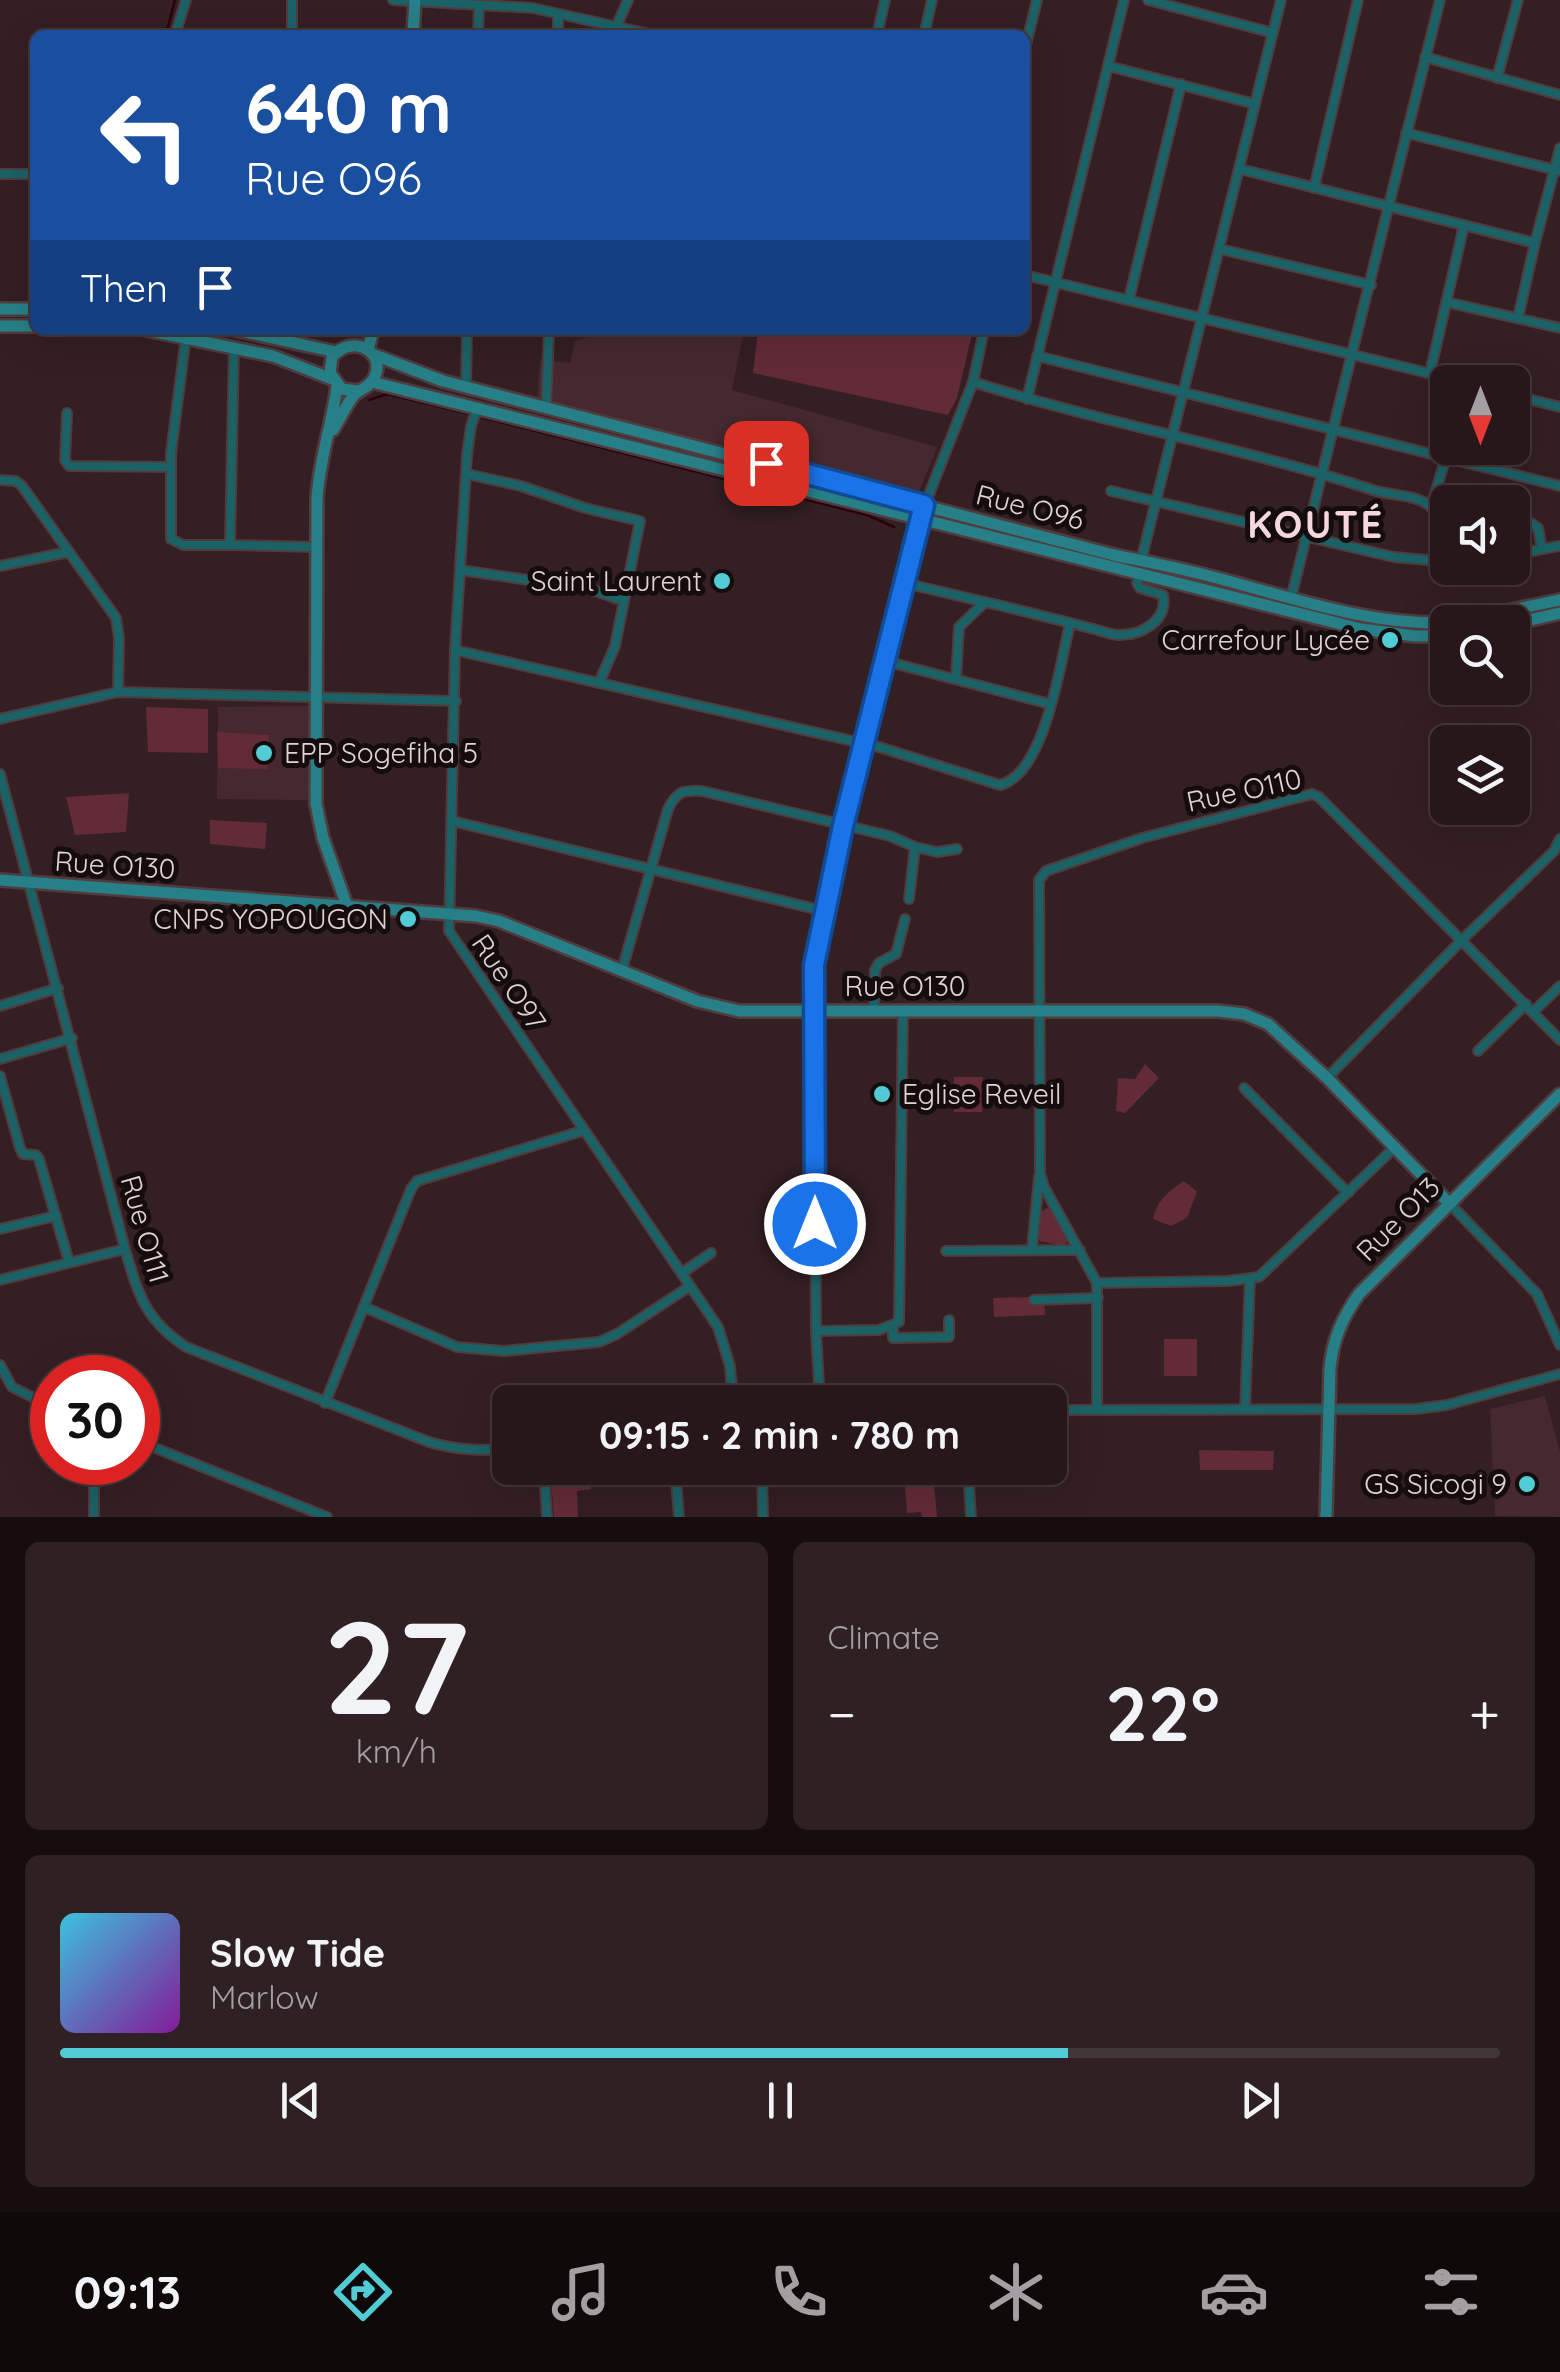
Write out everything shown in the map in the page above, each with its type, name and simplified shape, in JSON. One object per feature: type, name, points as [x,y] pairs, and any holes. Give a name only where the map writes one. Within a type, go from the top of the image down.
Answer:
[{"type":"main road","points":[[413,30],[415,0]]},
{"type":"main road","points":[[0,309],[30,309]]},
{"type":"main road","points":[[0,326],[30,326]]},
{"type":"main road","points":[[179,335],[301,365],[356,391]]},
{"type":"main road","points":[[259,335],[336,352]]},
{"type":"main road","points":[[347,906],[319,823],[315,547],[318,475],[330,434],[334,382],[330,362],[358,335]]},
{"type":"main road","points":[[330,434],[356,391],[372,382],[376,371],[370,352],[372,335]]},
{"type":"main road","points":[[352,344],[370,352]]},
{"type":"main road","name":"Rue O96","points":[[370,352],[411,372],[924,505],[1361,629],[1430,636]]},
{"type":"main road","name":"Rue O96","points":[[372,382],[919,520],[1394,622],[1430,623]]},
{"type":"main road","name":"Rue O96","points":[[1530,606],[1560,600]]},
{"type":"main road","points":[[1530,620],[1560,613]]},
{"type":"main road","name":"Rue O130","points":[[0,880],[499,921],[717,1007],[757,1011],[1244,1014],[1268,1024],[1327,1078],[1448,1203]]},
{"type":"main road","name":"Rue O13","points":[[1326,1517],[1332,1349],[1345,1314],[1448,1203],[1560,1094]]},
{"type":"street","points":[[177,30],[186,0]]},
{"type":"street","points":[[292,0],[292,30]]},
{"type":"street","points":[[393,0],[518,6],[630,30]]},
{"type":"street","points":[[616,27],[628,0]]},
{"type":"street","points":[[878,30],[885,0]]},
{"type":"street","points":[[925,30],[932,0]]},
{"type":"street","points":[[1030,30],[1037,0]]},
{"type":"street","points":[[1026,399],[1124,0]]},
{"type":"street","points":[[1148,0],[1274,33]]},
{"type":"street","points":[[904,583],[1110,634],[1132,634],[1156,623],[1163,613],[1163,595],[1140,588],[1137,583],[1282,0]]},
{"type":"street","points":[[1314,188],[1358,0]]},
{"type":"street","points":[[1291,598],[1440,0]]},
{"type":"street","points":[[1497,78],[1518,0]]},
{"type":"street","points":[[476,3],[478,30]]},
{"type":"street","points":[[558,14],[558,30]]},
{"type":"street","points":[[1425,57],[1560,95]]},
{"type":"street","points":[[1108,66],[1255,104]]},
{"type":"street","points":[[1129,299],[1182,84]]},
{"type":"street","points":[[1406,133],[1558,170]]},
{"type":"street","points":[[1518,318],[1535,243],[1558,170],[1560,148]]},
{"type":"street","points":[[1240,169],[1535,243]]},
{"type":"street","points":[[0,174],[30,174]]},
{"type":"street","points":[[1432,365],[1464,225]]},
{"type":"street","points":[[1220,249],[1370,285]]},
{"type":"street","points":[[1030,275],[1430,373]]},
{"type":"street","points":[[1446,302],[1560,328]]},
{"type":"street","points":[[466,387],[467,335]]},
{"type":"street","points":[[546,408],[549,335]]},
{"type":"street","points":[[819,1385],[814,965],[843,826],[919,520],[973,382],[983,335]]},
{"type":"street","points":[[186,336],[170,467],[172,539],[183,545],[315,547]]},
{"type":"street","points":[[230,545],[234,346]]},
{"type":"street","points":[[1037,356],[1430,454]]},
{"type":"street","points":[[973,382],[1026,399],[1322,472],[1386,494],[1419,499],[1430,506]]},
{"type":"street","points":[[1530,400],[1560,407]]},
{"type":"street","name":"Rue O97","points":[[478,409],[468,439],[456,650],[449,914],[452,936],[718,1327],[726,1345],[731,1385]]},
{"type":"street","points":[[67,413],[65,460],[69,466],[170,467]]},
{"type":"street","points":[[1474,465],[1560,486]]},
{"type":"street","points":[[467,474],[640,521],[615,646],[599,682]]},
{"type":"street","points":[[0,480],[20,483],[116,618],[118,692]]},
{"type":"street","points":[[1110,492],[1394,557],[1430,560]]},
{"type":"street","points":[[1530,523],[1538,528],[1542,549]]},
{"type":"street","points":[[1530,552],[1560,546]]},
{"type":"street","points":[[0,566],[68,552]]},
{"type":"street","points":[[460,570],[590,589],[624,601]]},
{"type":"street","points":[[956,679],[959,627],[985,602]]},
{"type":"street","points":[[456,650],[880,747],[1005,784],[1030,760],[1047,722],[1070,624]]},
{"type":"street","points":[[885,661],[1050,704]]},
{"type":"street","points":[[0,719],[118,692],[456,701]]},
{"type":"street","name":"Rue O111","points":[[0,774],[126,1249],[138,1292],[150,1316],[166,1334],[186,1346],[324,1403],[452,1449],[492,1449]]},
{"type":"street","points":[[622,970],[668,809],[684,790],[890,836],[937,852],[957,849]]},
{"type":"street","name":"Rue O110","points":[[1040,1011],[1039,880],[1046,871],[1142,838],[1306,793],[1319,796],[1560,1040]]},
{"type":"street","points":[[452,821],[824,911]]},
{"type":"street","points":[[1327,1078],[1554,851],[1560,839]]},
{"type":"street","points":[[909,899],[915,847]]},
{"type":"street","points":[[874,1011],[875,970],[879,963],[896,954],[906,919]]},
{"type":"street","points":[[1478,1051],[1560,986]]},
{"type":"street","points":[[1,1002],[58,988]]},
{"type":"street","points":[[816,1332],[892,1327],[899,1322],[903,1011]]},
{"type":"street","points":[[1032,1250],[1040,1173],[1040,1011]]},
{"type":"street","points":[[0,1059],[72,1038]]},
{"type":"street","points":[[0,1076],[20,1148],[23,1154],[39,1159],[69,1262]]},
{"type":"street","points":[[1244,1088],[1348,1193]]},
{"type":"street","points":[[324,1403],[417,1180],[582,1131]]},
{"type":"street","points":[[1097,1283],[1250,1279],[1267,1272],[1393,1149]]},
{"type":"street","points":[[1040,1173],[1044,1188],[1097,1283],[1098,1409]]},
{"type":"street","name":"Rue O130","points":[[1448,1203],[1537,1294],[1560,1345]]},
{"type":"street","points":[[0,1230],[56,1216]]},
{"type":"street","points":[[0,1282],[126,1249]]},
{"type":"street","points":[[946,1251],[1080,1250]]},
{"type":"street","points":[[682,1273],[711,1253]]},
{"type":"street","points":[[1245,1409],[1250,1279]]},
{"type":"street","points":[[364,1307],[458,1348],[504,1352],[599,1342],[690,1286]]},
{"type":"street","points":[[1034,1300],[1098,1298]]},
{"type":"street","points":[[892,1327],[893,1338],[949,1337],[949,1320]]},
{"type":"street","points":[[0,1365],[12,1387],[30,1396]]},
{"type":"street","points":[[1067,1410],[1426,1408],[1560,1374]]},
{"type":"street","points":[[160,1449],[327,1517]]},
{"type":"street","points":[[94,1485],[94,1517]]},
{"type":"street","points":[[545,1485],[547,1517]]},
{"type":"street","points":[[677,1485],[679,1517]]},
{"type":"street","points":[[762,1485],[763,1517]]},
{"type":"street","points":[[969,1485],[970,1517]]},
{"type":"shaded area","points":[[590,335],[743,335],[732,390],[937,447],[917,497],[537,399],[540,360],[570,363],[575,342]]},
{"type":"shaded area","points":[[757,335],[972,335],[957,398],[948,415],[753,373]]},
{"type":"shaded area","name":"EPP Sogefiha 5","points":[[310,706],[312,800],[217,799],[218,707]]},
{"type":"shaded area","points":[[146,707],[208,709],[208,753],[148,752]]},
{"type":"shaded area","points":[[217,732],[269,735],[268,769],[218,768]]},
{"type":"shaded area","points":[[129,793],[126,832],[75,835],[66,797]]},
{"type":"shaded area","points":[[210,820],[267,823],[265,849],[210,844]]},
{"type":"shaded area","points":[[1145,1064],[1159,1078],[1125,1113],[1116,1111],[1118,1078],[1135,1079]]},
{"type":"shaded area","points":[[954,1077],[983,1077],[982,1112],[954,1112]]},
{"type":"shaded area","points":[[1184,1181],[1197,1192],[1187,1218],[1171,1226],[1153,1219],[1164,1197]]},
{"type":"shaded area","points":[[1053,1209],[1069,1239],[1064,1246],[1040,1241],[1036,1231],[1038,1214]]},
{"type":"shaded area","points":[[1032,1297],[1033,1302],[1044,1302],[1045,1315],[994,1317],[993,1298]]},
{"type":"shaded area","points":[[1164,1339],[1197,1339],[1197,1376],[1164,1376]]},
{"type":"shaded area","name":"GS Sicogi 9","points":[[1545,1396],[1560,1452],[1560,1517],[1495,1516],[1490,1409]]},
{"type":"shaded area","points":[[1199,1450],[1274,1451],[1273,1470],[1200,1470]]},
{"type":"shaded area","points":[[551,1485],[591,1485],[591,1489],[577,1491],[578,1517],[554,1517]]},
{"type":"shaded area","points":[[905,1485],[934,1485],[937,1517],[907,1513]]},
{"type":"waterway","points":[[166,30],[175,0]]},
{"type":"waterway","points":[[369,400],[387,394],[445,408],[867,515],[894,527]]},
{"type":"place","name":"Saint Laurent","points":[[722,581]]},
{"type":"place","name":"Carrefour Lycée","points":[[1390,640]]},
{"type":"place","name":"EPP Sogefiha 5","points":[[264,753]]},
{"type":"place","name":"CNPS YOPOUGON","points":[[408,919]]},
{"type":"place","name":"Eglise Reveil","points":[[882,1094]]},
{"type":"place","name":"GS Sicogi 9","points":[[1527,1484]]},
{"type":"district","name":"KOUTÉ","points":[[1316,525]]},
{"type":"route","points":[[766,463],[924,505],[843,826],[814,965],[815,1224]]}]
